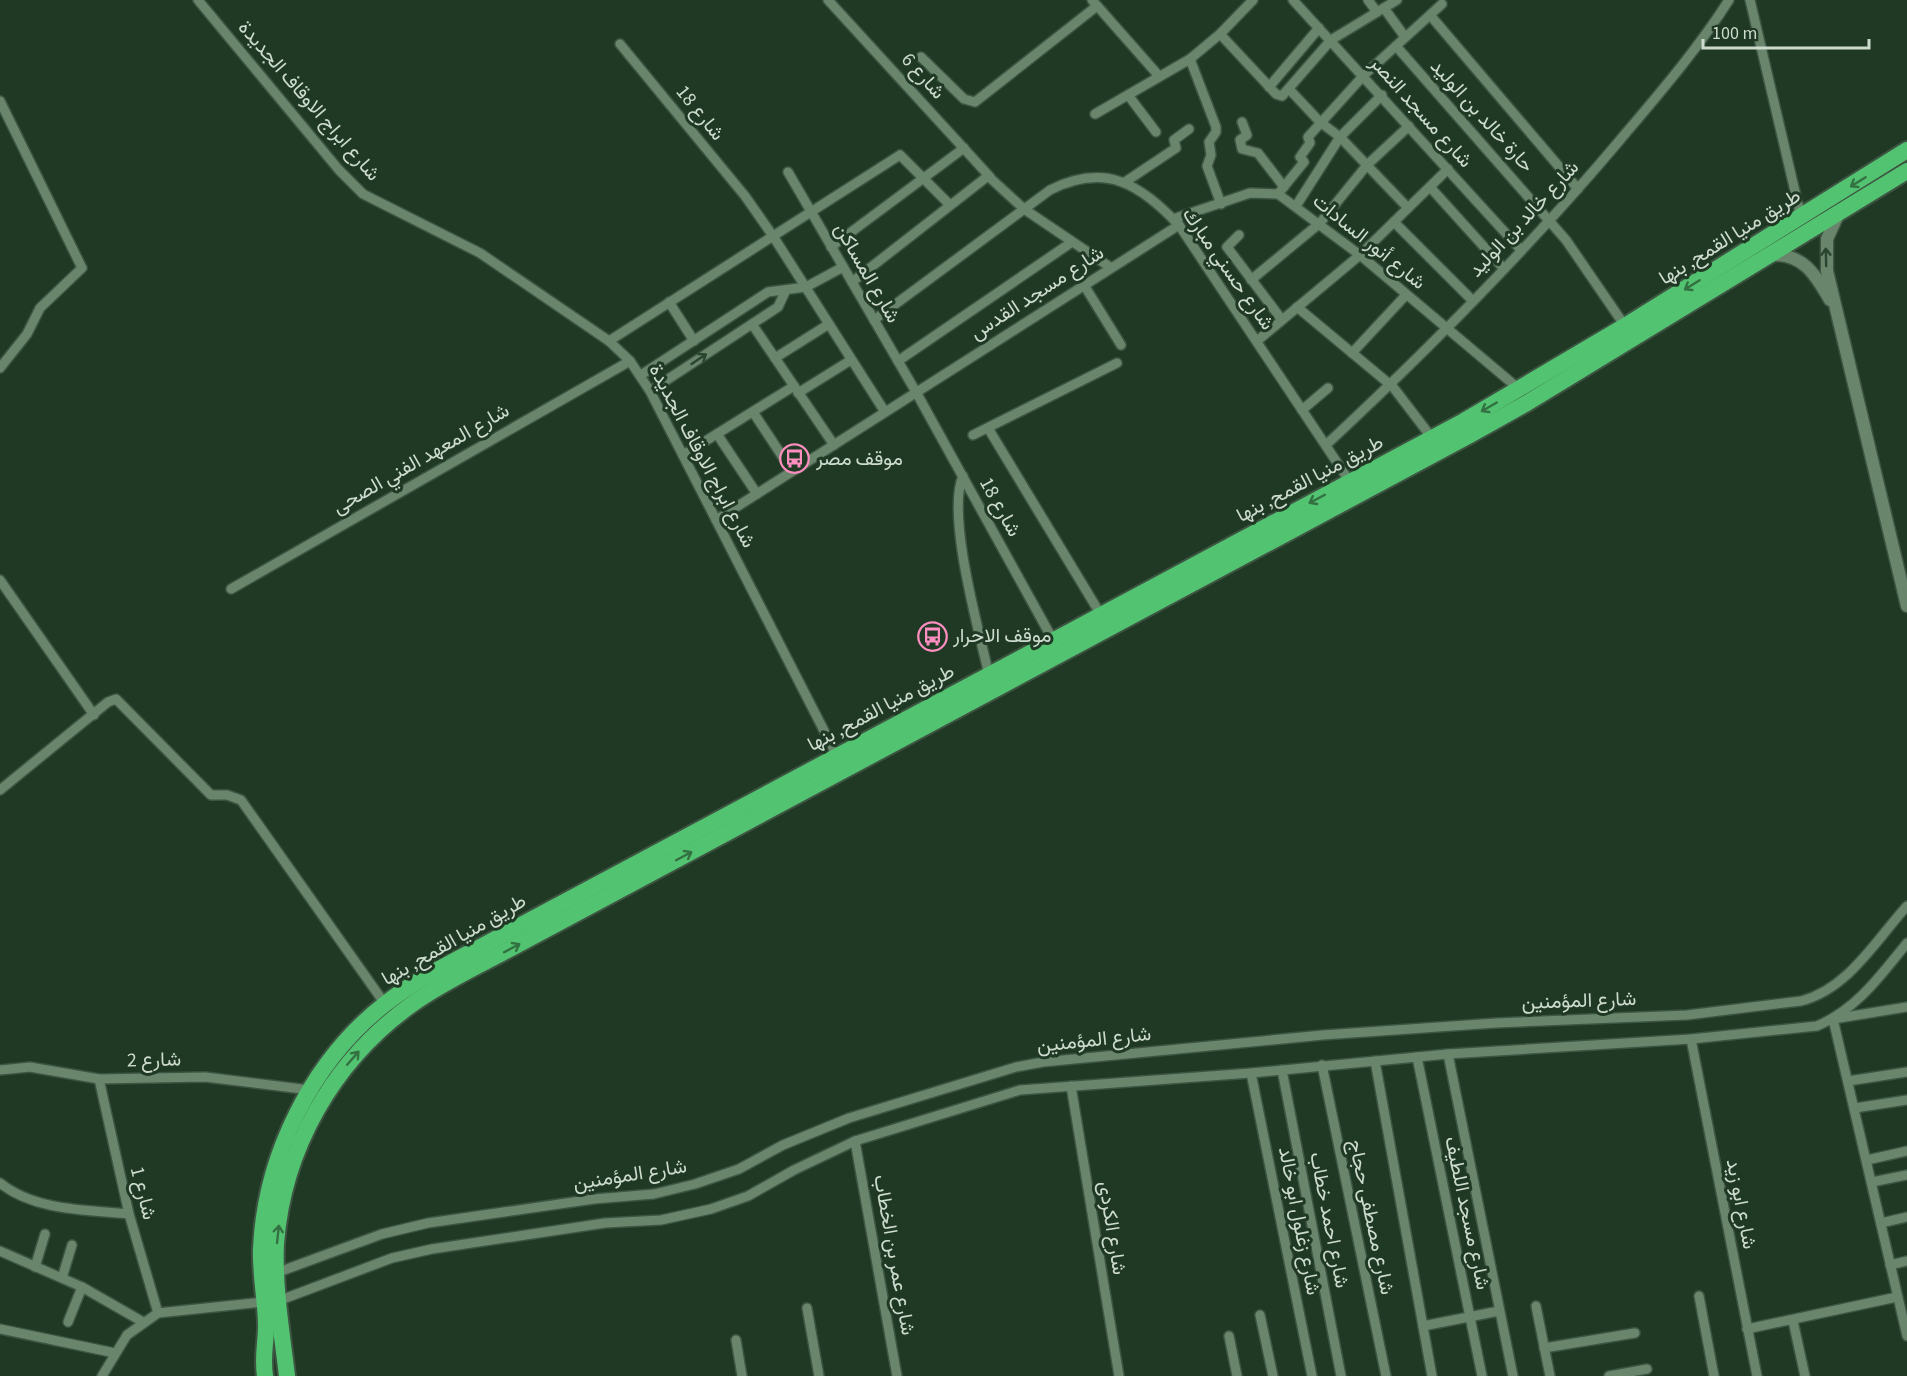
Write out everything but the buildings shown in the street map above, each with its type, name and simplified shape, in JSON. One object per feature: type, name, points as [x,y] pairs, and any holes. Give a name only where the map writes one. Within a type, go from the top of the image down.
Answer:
[{"type":"highway","name":"طريق منيا القمح, بنها","points":[[265,1376],[262,1358],[276,1273],[279,1216],[293,1161],[316,1109],[349,1062],[382,1028],[412,1004],[565,910],[837,756],[1432,438],[1519,389],[1625,326],[1907,150]]},
{"type":"highway","name":"طريق منيا القمح, بنها","points":[[287,1376],[261,1248],[268,1193],[285,1140],[310,1090],[337,1053],[385,1004],[429,976],[565,910],[1470,435],[1527,403],[1907,171]]},
{"type":"highway","points":[[266,1327],[274,1376]]},
{"type":"street","name":"شارع ابراج الاوقاف الجديدة","points":[[198,0],[339,170],[363,194],[480,254],[609,341],[630,361],[650,391],[837,756]]},
{"type":"street","name":"شارع 6","points":[[828,0],[990,177],[1024,209],[1110,267]]},
{"type":"street","points":[[1095,114],[1190,59],[1220,34],[1253,0]]},
{"type":"street","name":"شارع مسجد النصر","points":[[1293,0],[1364,75],[1521,250]]},
{"type":"street","points":[[1368,0],[1381,10],[1405,37]]},
{"type":"street","points":[[1220,34],[1269,87],[1282,96],[1331,40],[1397,0]]},
{"type":"street","name":"شارع خالد بن الوليد","points":[[1326,445],[1447,329],[1550,220],[1667,84],[1729,0]]},
{"type":"street","points":[[1750,0],[1801,217]]},
{"type":"street","points":[[921,57],[964,99],[975,102],[1094,3],[1159,76]]},
{"type":"street","points":[[1176,222],[1256,192],[1281,191],[1304,162],[1300,157],[1310,143],[1307,137],[1364,75],[1442,4]]},
{"type":"street","points":[[1430,15],[1578,189]]},
{"type":"street","points":[[1269,87],[1318,28]]},
{"type":"street","name":"شارع 18","points":[[620,44],[745,196],[885,412]]},
{"type":"street","name":"حارة خالد بن الوليد","points":[[1396,46],[1550,220],[1597,282],[1625,326]]},
{"type":"street","points":[[1190,59],[1216,127],[1216,132],[1209,142],[1211,157],[1207,166],[1221,204]]},
{"type":"street","points":[[1289,89],[1320,122],[1340,136],[1408,208]]},
{"type":"street","points":[[1128,95],[1156,132]]},
{"type":"street","points":[[1296,206],[1340,136],[1382,95]]},
{"type":"street","points":[[0,101],[82,268],[40,308],[27,334],[0,368]]},
{"type":"street","name":"شارع أنور السادات","points":[[1242,122],[1247,135],[1240,140],[1241,148],[1258,153],[1281,191],[1296,206],[1360,255],[1519,389]]},
{"type":"street","points":[[1251,280],[1320,223],[1367,165],[1409,126]]},
{"type":"street","points":[[1125,182],[1176,148],[1174,140],[1189,129]]},
{"type":"street","points":[[831,247],[964,148]]},
{"type":"street","points":[[609,341],[900,155],[950,205]]},
{"type":"street","points":[[1257,341],[1360,255],[1448,169]]},
{"type":"street","name":"شارع المساكن","points":[[788,172],[916,392]]},
{"type":"street","points":[[852,282],[986,177],[990,177]]},
{"type":"street","name":"شارع حسني مبارك","points":[[874,320],[1050,190],[1068,181],[1094,177],[1117,178],[1145,194],[1176,222],[1350,482]]},
{"type":"street","points":[[1430,187],[1504,268]]},
{"type":"street","points":[[1841,211],[1832,225],[1825,255],[1834,306],[1907,606]]},
{"type":"street","name":"شارع مسجد القدس","points":[[716,520],[1084,285],[1176,222]]},
{"type":"street","points":[[1394,222],[1473,301]]},
{"type":"street","points":[[1239,236],[1227,247],[1282,320]]},
{"type":"street","points":[[898,361],[1072,242]]},
{"type":"street","points":[[1768,255],[1782,254],[1806,264],[1815,274],[1834,306]]},
{"type":"street","points":[[641,375],[768,292],[806,287],[843,267]]},
{"type":"street","points":[[1084,285],[1121,345]]},
{"type":"street","points":[[650,391],[778,307],[786,290]]},
{"type":"street","points":[[1352,353],[1406,295]]},
{"type":"street","points":[[669,302],[694,341]]},
{"type":"street","points":[[1298,307],[1390,385],[1432,438]]},
{"type":"street","points":[[752,324],[834,445]]},
{"type":"street","points":[[775,358],[829,324]]},
{"type":"street","points":[[683,455],[753,412],[851,360]]},
{"type":"street","name":"شارع المعهد الفني الصحى","points":[[231,589],[630,361]]},
{"type":"street","points":[[974,435],[1117,363]]},
{"type":"street","points":[[1302,410],[1328,388]]},
{"type":"street","name":"شارع 18","points":[[916,392],[1053,640]]},
{"type":"street","points":[[753,412],[792,471]]},
{"type":"street","points":[[988,428],[1101,615]]},
{"type":"street","points":[[717,434],[757,494]]},
{"type":"street","points":[[963,476],[957,494],[957,512],[971,599],[989,675]]},
{"type":"street","points":[[0,580],[94,715]]},
{"type":"street","points":[[0,789],[113,699],[119,702],[210,795],[219,797],[227,795],[240,800],[385,1004]]},
{"type":"street","name":"شارع المؤمنين","points":[[276,1273],[382,1234],[428,1223],[654,1194],[695,1184],[739,1169],[783,1145],[849,1118],[1017,1067],[1043,1062],[1323,1035],[1496,1023],[1686,1016],[1801,1002],[1817,997],[1834,986],[1907,906]]},
{"type":"street","name":"شارع المؤمنين","points":[[158,1313],[271,1302],[392,1258],[422,1251],[605,1223],[661,1220],[711,1209],[748,1196],[794,1170],[855,1141],[1020,1090],[1251,1074],[1448,1054],[1691,1039],[1817,1026],[1833,1019],[1856,1002],[1907,943]]},
{"type":"street","points":[[1907,1007],[1833,1019],[1890,1265],[1901,1301],[1907,1336]]},
{"type":"street","name":"شارع ابو زيد","points":[[1691,1039],[1757,1376]]},
{"type":"street","points":[[1448,1054],[1513,1376]]},
{"type":"street","name":"شارع مسجد اللطيف","points":[[1417,1057],[1482,1376]]},
{"type":"street","points":[[1375,1061],[1432,1376]]},
{"type":"street","name":"شارع مصطفى حجاج","points":[[1322,1065],[1386,1376]]},
{"type":"street","name":"شارع 2","points":[[0,1070],[30,1067],[99,1079],[205,1077],[310,1090]]},
{"type":"street","name":"شارع احمد خطاب","points":[[1282,1070],[1341,1376]]},
{"type":"street","points":[[1848,1081],[1907,1072]]},
{"type":"street","name":"شارع زغلول ابو خالد","points":[[1251,1074],[1312,1376]]},
{"type":"street","name":"شارع 1","points":[[99,1079],[129,1214],[158,1313]]},
{"type":"street","name":"شارع الكردى","points":[[1071,1086],[1119,1376]]},
{"type":"street","points":[[1854,1108],[1907,1100]]},
{"type":"street","name":"شارع عمر بن الخطاب","points":[[855,1141],[897,1376]]},
{"type":"street","points":[[1867,1160],[1907,1151]]},
{"type":"street","points":[[1872,1182],[1907,1175]]},
{"type":"street","points":[[0,1183],[28,1200],[56,1206],[129,1214]]},
{"type":"street","points":[[1881,1223],[1907,1217]]},
{"type":"street","points":[[35,1266],[45,1234]]},
{"type":"street","points":[[62,1278],[72,1245]]},
{"type":"street","points":[[0,1251],[82,1287],[143,1322]]},
{"type":"street","points":[[1890,1265],[1907,1261]]},
{"type":"street","points":[[68,1322],[82,1287]]},
{"type":"street","points":[[1699,1296],[1714,1376]]},
{"type":"street","points":[[1747,1329],[1901,1301]]},
{"type":"street","points":[[1536,1306],[1550,1376]]},
{"type":"street","points":[[807,1308],[819,1376]]},
{"type":"street","points":[[1423,1326],[1499,1311]]},
{"type":"street","points":[[102,1376],[127,1335],[158,1313]]},
{"type":"street","points":[[1260,1315],[1273,1376]]},
{"type":"street","points":[[1794,1320],[1805,1376]]},
{"type":"street","points":[[0,1329],[115,1353]]},
{"type":"street","points":[[1544,1348],[1635,1333]]},
{"type":"street","points":[[1229,1335],[1237,1376]]},
{"type":"street","points":[[736,1340],[742,1376]]},
{"type":"street","points":[[1609,1376],[1647,1369]]},
{"type":"place","name":"موقف مصر","points":[[795,459]]},
{"type":"place","name":"موقف الاحرار","points":[[932,636]]}]
